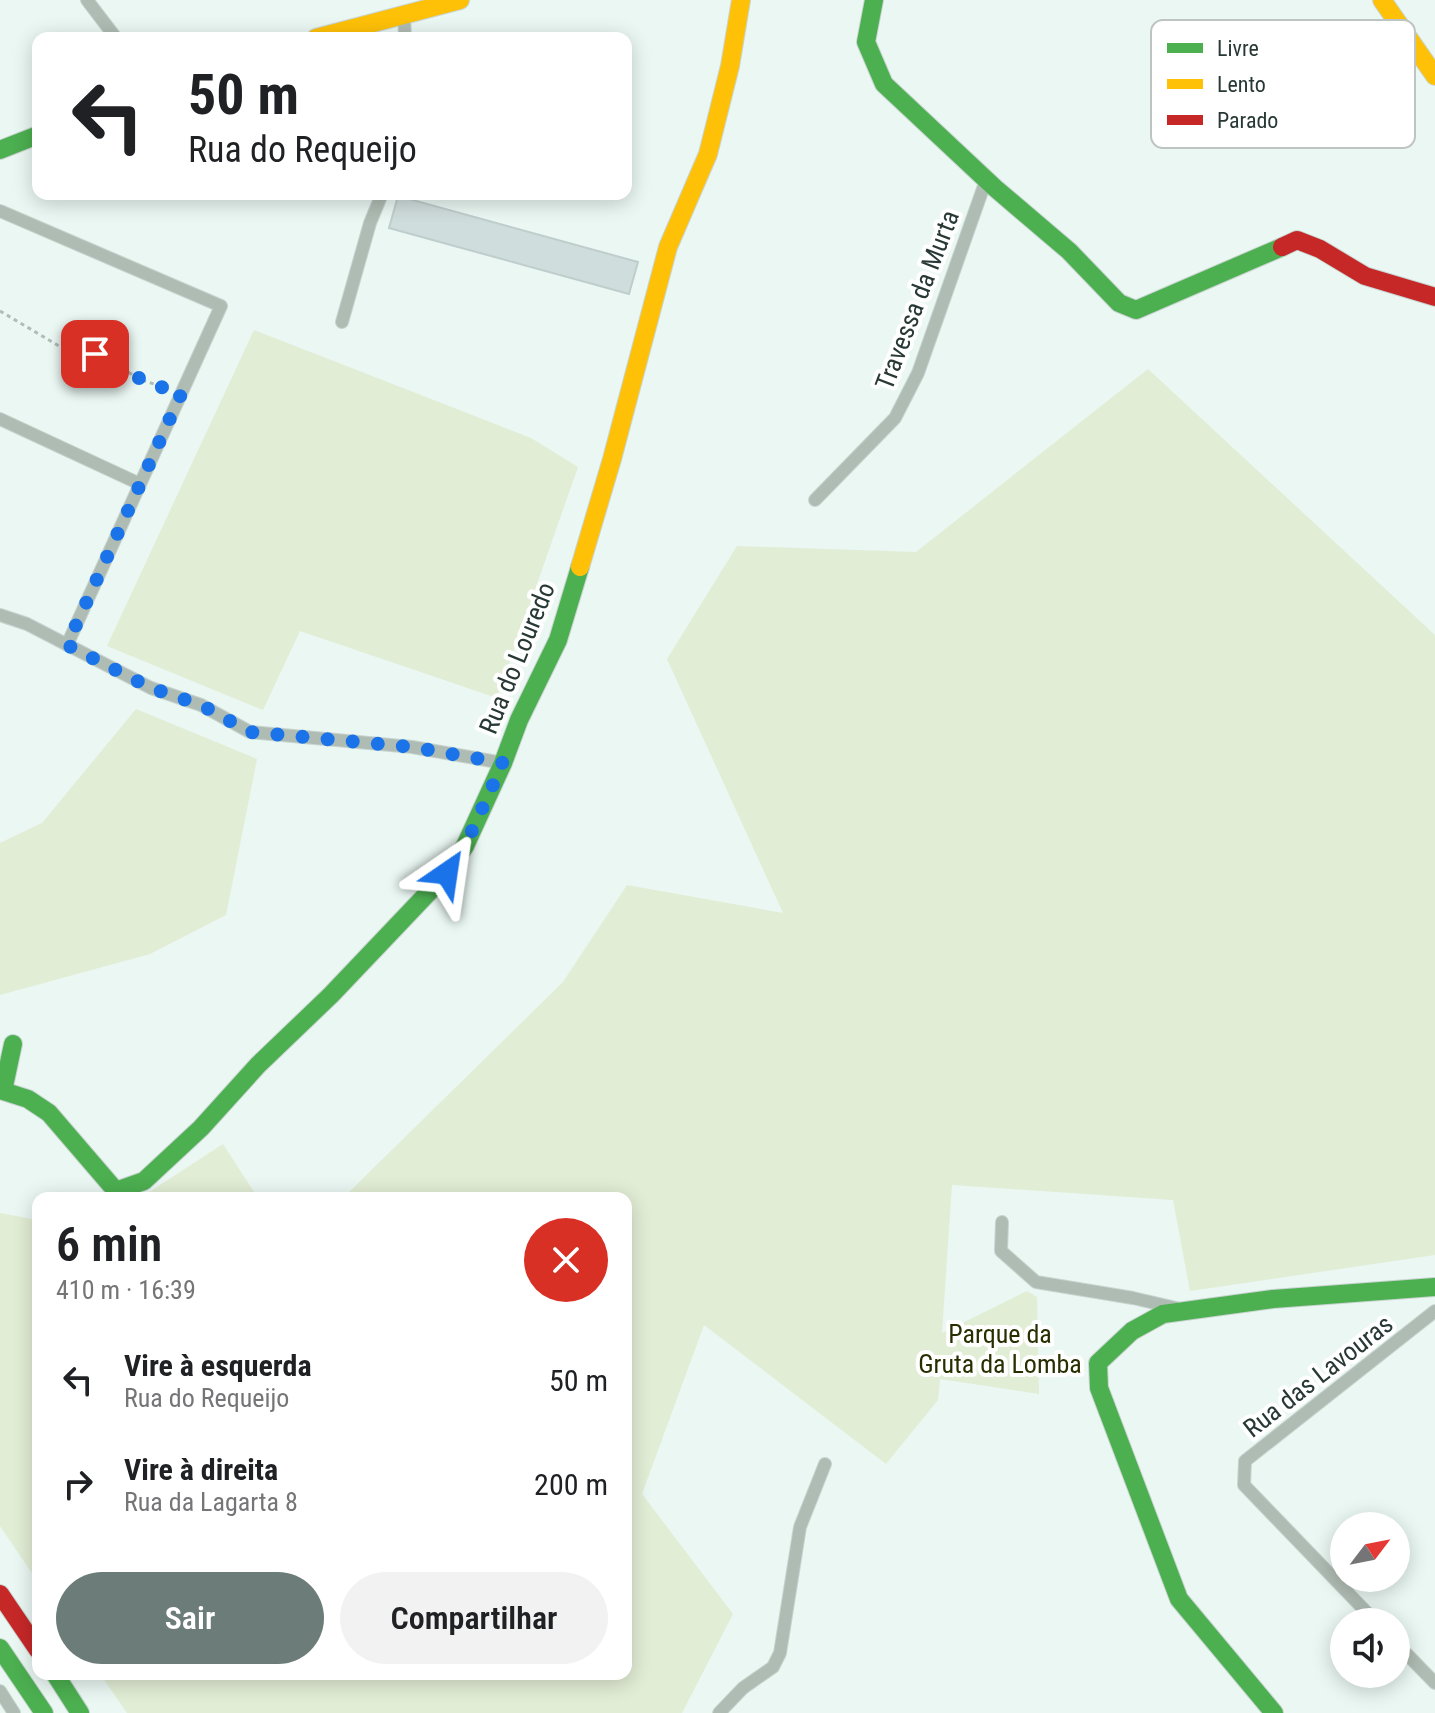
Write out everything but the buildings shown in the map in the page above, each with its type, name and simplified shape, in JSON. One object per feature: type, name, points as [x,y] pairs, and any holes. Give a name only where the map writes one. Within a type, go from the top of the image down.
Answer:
[{"type":"main road","points":[[339,32],[460,0]]},
{"type":"main road","name":"Rua do Louredo","points":[[13,1044],[3,1091],[28,1099],[49,1113],[116,1191],[144,1181],[201,1128],[258,1065],[331,995],[447,873],[465,846],[519,720],[558,640],[616,445],[668,247],[708,154],[730,66],[741,0]]},
{"type":"main road","points":[[874,0],[866,42],[884,84],[990,184],[1069,251],[1119,303],[1136,310],[1297,240],[1320,249],[1365,276],[1435,297]]},
{"type":"main road","points":[[1382,0],[1396,20]]},
{"type":"main road","points":[[1415,47],[1435,76]]},
{"type":"main road","points":[[0,150],[32,137]]},
{"type":"main road","points":[[1274,1713],[1179,1599],[1099,1388],[1098,1363],[1132,1331],[1163,1314],[1273,1299],[1435,1287]]},
{"type":"main road","points":[[0,1594],[32,1641]]},
{"type":"main road","points":[[0,1648],[44,1713]]},
{"type":"main road","points":[[59,1680],[80,1713]]},
{"type":"street","points":[[87,0],[111,32]]},
{"type":"street","points":[[404,15],[405,32]]},
{"type":"street","name":"Travessa da Murta","points":[[815,500],[895,418],[918,373],[990,184]]},
{"type":"street","points":[[342,322],[380,200]]},
{"type":"street","points":[[0,211],[221,306],[67,645]]},
{"type":"street","points":[[0,419],[140,484]]},
{"type":"street","points":[[0,615],[27,624],[151,688],[201,705],[250,732],[412,747],[503,763]]},
{"type":"street","points":[[1002,1222],[1001,1251],[1036,1282],[1133,1298],[1187,1311]]},
{"type":"street","name":"Rua das Lavouras","points":[[1363,1608],[1244,1485],[1245,1461],[1435,1311]]},
{"type":"street","points":[[719,1713],[743,1688],[773,1667],[780,1653],[800,1527],[825,1464]]},
{"type":"street","points":[[1410,1657],[1435,1683]]},
{"type":"street","points":[[0,1691],[14,1713]]},
{"type":"path","points":[[0,311],[59,346],[112,360],[148,384],[182,392]]},
{"type":"green space","points":[[254,330],[531,438],[578,467],[497,698],[300,631],[263,710],[107,646]]},
{"type":"green space","name":"Parque da Gruta da Lomba","points":[[1148,369],[1435,635],[1435,1255],[1190,1291],[1173,1200],[952,1185],[942,1333],[1027,1291],[1037,1297],[1039,1394],[940,1379],[938,1400],[886,1464],[704,1325],[642,1494],[733,1614],[682,1713],[127,1713],[104,1680],[632,1680],[632,1192],[349,1192],[563,982],[627,885],[783,913],[667,659],[737,546],[916,552]]},
{"type":"green space","points":[[136,709],[257,759],[226,915],[150,954],[0,995],[0,843],[42,823]]},
{"type":"green space","points":[[223,1144],[254,1192],[149,1192]]},
{"type":"green space","points":[[0,1213],[32,1219],[32,1573],[0,1526]]},
{"type":"traffic: fast","points":[[874,0],[866,42],[884,84],[995,188],[1069,251],[1119,303],[1136,310],[1282,247]]},
{"type":"traffic: fast","points":[[0,150],[32,137]]},
{"type":"traffic: fast","points":[[13,1044],[3,1091],[28,1099],[49,1113],[116,1191],[144,1181],[201,1128],[258,1065],[331,995],[447,873],[465,846],[519,720],[558,640],[580,567]]},
{"type":"traffic: fast","points":[[1274,1713],[1179,1599],[1099,1388],[1098,1363],[1132,1331],[1163,1314],[1273,1299],[1435,1287]]},
{"type":"traffic: fast","points":[[0,1648],[44,1713]]},
{"type":"traffic: fast","points":[[59,1680],[80,1713]]},
{"type":"traffic: slow","points":[[339,32],[460,0]]},
{"type":"traffic: slow","points":[[580,567],[668,247],[708,154],[730,66],[741,0]]},
{"type":"traffic: slow","points":[[1382,0],[1396,20]]},
{"type":"traffic: slow","points":[[1415,47],[1435,76]]},
{"type":"traffic: jam","points":[[1282,247],[1297,240],[1320,249],[1365,276],[1435,297]]},
{"type":"traffic: jam","points":[[0,1594],[32,1641]]},
{"type":"route","points":[[95,354],[112,360],[148,384],[182,392],[67,645],[151,688],[201,705],[250,732],[412,747],[503,763],[465,846],[447,873]]}]
